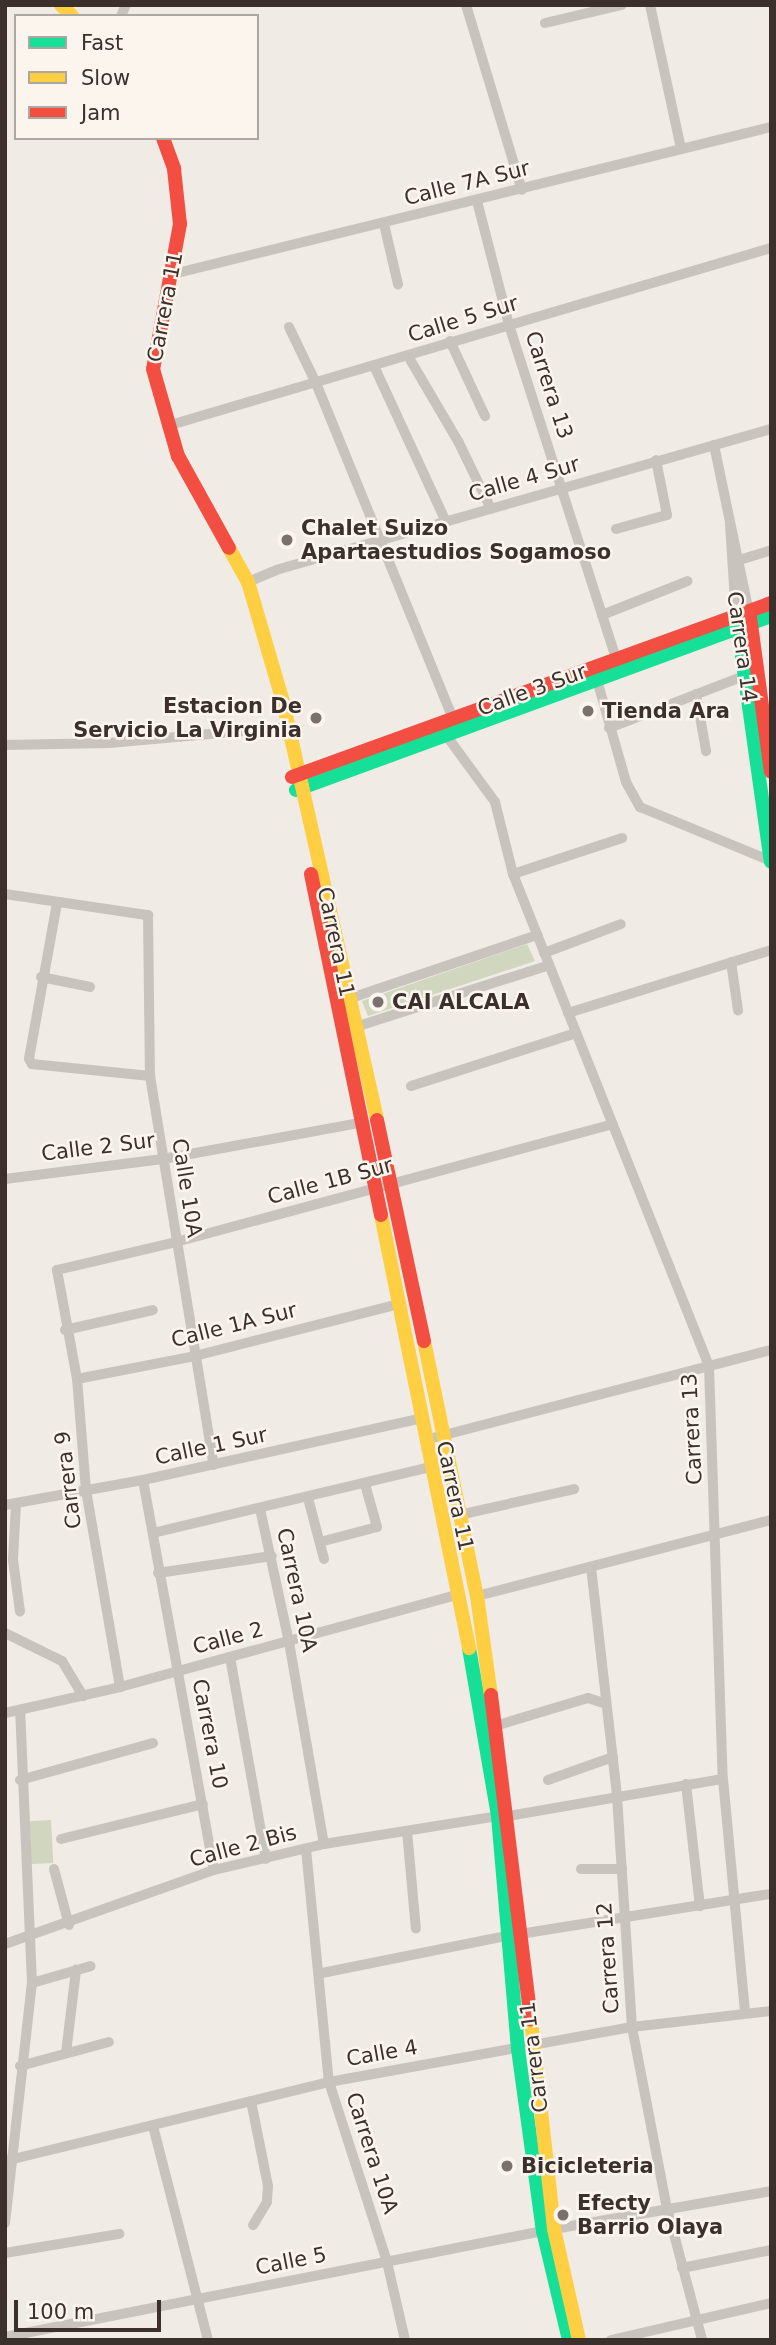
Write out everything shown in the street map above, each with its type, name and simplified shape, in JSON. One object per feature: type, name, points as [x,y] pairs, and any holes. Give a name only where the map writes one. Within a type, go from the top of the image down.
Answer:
[{"type":"main road","name":"Carrera 11","points":[[164,140],[174,169],[180,224],[173,274],[153,369],[167,426],[178,456],[248,582],[271,663],[349,1029],[391,1184],[441,1465],[459,1594],[503,1816]]},
{"type":"main road","name":"Calle 3 Sur","points":[[297,782],[446,735],[597,680],[744,620],[771,603]]},
{"type":"main road","name":"Calle 3 Sur","points":[[297,782],[453,719],[616,659],[744,620],[771,616]]},
{"type":"main road","name":"Carrera 14","points":[[744,620],[746,675],[771,861]]},
{"type":"main road","name":"Carrera 14","points":[[744,620],[771,772]]},
{"type":"main road","name":"Carrera 11","points":[[297,782],[348,999],[360,1123],[423,1418],[435,1437]]},
{"type":"main road","name":"Carrera 11","points":[[441,1465],[459,1515],[477,1596],[495,1726],[525,2048],[549,2230],[569,2340]]},
{"type":"main road","name":"Carrera 11","points":[[549,2230],[579,2340]]},
{"type":"street","points":[[466,5],[522,190]]},
{"type":"street","points":[[545,23],[622,5]]},
{"type":"street","points":[[650,5],[681,148]]},
{"type":"street","name":"Calle 7A Sur","points":[[173,274],[266,248],[384,224],[771,127]]},
{"type":"street","name":"Carrera 13","points":[[477,201],[509,325],[564,489],[616,659]]},
{"type":"street","points":[[384,224],[398,285]]},
{"type":"street","name":"Calle 5 Sur","points":[[167,426],[771,248]]},
{"type":"street","points":[[289,327],[316,383],[453,719]]},
{"type":"street","points":[[450,341],[485,416]]},
{"type":"street","points":[[408,356],[491,509]]},
{"type":"street","points":[[374,366],[446,522]]},
{"type":"street","name":"Calle 4 Sur","points":[[248,582],[381,540],[771,429]]},
{"type":"street","name":"Carrera 14","points":[[714,445],[730,514],[744,620]]},
{"type":"street","points":[[616,528],[667,515],[656,460]]},
{"type":"street","points":[[735,561],[771,550]]},
{"type":"street","points":[[602,615],[688,581]]},
{"type":"street","points":[[609,728],[746,675]]},
{"type":"street","points":[[597,680],[626,782],[640,807],[771,861]]},
{"type":"street","points":[[696,694],[706,751]]},
{"type":"street","points":[[5,744],[109,743],[286,728]]},
{"type":"street","name":"Carrera 13","points":[[446,735],[495,802],[502,839],[513,874],[709,1366],[723,1779],[732,1901],[745,2013]]},
{"type":"street","points":[[513,874],[622,838]]},
{"type":"street","points":[[5,894],[57,903],[41,977],[32,1064],[150,1076]]},
{"type":"street","name":"Calle 10A","points":[[57,903],[148,915],[150,1076],[214,1465]]},
{"type":"street","points":[[544,953],[621,924]]},
{"type":"street","points":[[348,999],[537,935]]},
{"type":"street","points":[[568,1013],[771,950]]},
{"type":"street","points":[[731,962],[738,1010]]},
{"type":"street","points":[[349,1029],[549,965]]},
{"type":"street","points":[[41,977],[90,987]]},
{"type":"street","points":[[411,1086],[576,1033]]},
{"type":"street","name":"Calle 2 Sur","points":[[5,1179],[163,1158],[360,1123]]},
{"type":"street","name":"Calle 1B Sur","points":[[57,1270],[176,1242],[612,1125]]},
{"type":"street","name":"Carrera 9","points":[[57,1270],[65,1330],[77,1379],[86,1490],[120,1687]]},
{"type":"street","name":"Calle 1A Sur","points":[[77,1379],[195,1356],[399,1304]]},
{"type":"street","points":[[65,1330],[153,1310]]},
{"type":"street","points":[[435,1437],[771,1350]]},
{"type":"street","name":"Calle 1 Sur","points":[[11,1505],[143,1480],[423,1418]]},
{"type":"street","points":[[153,1533],[441,1465]]},
{"type":"street","name":"Carrera 10","points":[[143,1480],[214,1870]]},
{"type":"street","points":[[320,1542],[377,1527],[365,1484]]},
{"type":"street","points":[[459,1515],[574,1489]]},
{"type":"street","points":[[308,1498],[324,1559]]},
{"type":"street","points":[[11,1505],[13,1560],[20,1612]]},
{"type":"street","name":"Carrera 10A","points":[[260,1509],[289,1642],[324,1844]]},
{"type":"street","points":[[477,1596],[770,1522]]},
{"type":"street","points":[[159,1573],[272,1556]]},
{"type":"street","name":"Carrera 12","points":[[590,1567],[617,1796],[632,2027],[667,2208],[702,2340]]},
{"type":"street","name":"Calle 2","points":[[5,1713],[20,1712],[120,1687],[459,1594]]},
{"type":"street","points":[[5,1633],[62,1661],[83,1696]]},
{"type":"street","points":[[230,1657],[265,1859]]},
{"type":"street","points":[[495,1726],[588,1698],[607,1704]]},
{"type":"street","points":[[5,2223],[8,2157],[32,1983],[20,1780],[20,1712]]},
{"type":"street","points":[[20,1780],[153,1743]]},
{"type":"street","points":[[548,1780],[613,1757]]},
{"type":"street","name":"Calle 2 Bis","points":[[5,1944],[69,1925],[214,1870],[324,1844],[723,1779]]},
{"type":"street","points":[[686,1784],[700,1906]]},
{"type":"street","points":[[61,1839],[203,1804]]},
{"type":"street","points":[[407,1831],[415,1929]]},
{"type":"street","name":"Carrera 10A","points":[[306,1849],[322,1973],[329,2082],[387,2262],[405,2340]]},
{"type":"street","points":[[54,1869],[69,1925]]},
{"type":"street","points":[[581,1869],[622,1869]]},
{"type":"street","points":[[322,1973],[515,1935],[771,1894]]},
{"type":"street","points":[[32,1983],[91,1966]]},
{"type":"street","points":[[66,2053],[76,1970]]},
{"type":"street","name":"Calle 4","points":[[8,2157],[153,2126],[329,2082],[632,2027],[771,2011]]},
{"type":"street","points":[[20,2066],[109,2042]]},
{"type":"street","points":[[251,2101],[268,2186],[267,2202],[253,2225]]},
{"type":"street","points":[[153,2126],[208,2340]]},
{"type":"street","name":"Calle 5","points":[[5,2337],[549,2230],[771,2192]]},
{"type":"street","points":[[5,2253],[119,2234]]},
{"type":"street","points":[[682,2268],[771,2250]]},
{"type":"street","points":[[611,2340],[695,2318],[771,2303]]},
{"type":"green space","points":[[527,944],[535,961],[368,1016],[362,1001]]},
{"type":"green space","points":[[51,1820],[53,1863],[31,1864],[29,1821]]},
{"type":"traffic: fast","points":[[296,790],[771,616]]},
{"type":"traffic: fast","points":[[737,621],[771,862]]},
{"type":"traffic: fast","points":[[469,1648],[498,1816],[518,2049],[543,2231],[569,2340]]},
{"type":"traffic: slow","points":[[61,5],[70,14]]},
{"type":"traffic: slow","points":[[229,548],[248,582],[283,702],[377,1120]]},
{"type":"traffic: slow","points":[[381,1215],[469,1648]]},
{"type":"traffic: slow","points":[[424,1341],[477,1596],[491,1695]]},
{"type":"traffic: slow","points":[[531,2020],[554,2229],[579,2340]]},
{"type":"traffic: jam","points":[[164,140],[174,169],[180,224],[153,369],[178,456],[229,548]]},
{"type":"traffic: jam","points":[[292,777],[771,603]]},
{"type":"traffic: jam","points":[[750,617],[771,772]]},
{"type":"traffic: jam","points":[[311,874],[381,1215]]},
{"type":"traffic: jam","points":[[377,1120],[424,1341]]},
{"type":"traffic: jam","points":[[491,1695],[531,2020]]},
{"type":"place","name":"Chalet Suizo Apartaestudios Sogamoso","points":[[287,540]]},
{"type":"place","name":"Tienda Ara","points":[[588,711]]},
{"type":"place","name":"Estacion De Servicio La Virginia","points":[[316,718]]},
{"type":"place","name":"CAI ALCALA","points":[[378,1002]]},
{"type":"place","name":"Bicicleteria","points":[[507,2166]]},
{"type":"place","name":"Efecty Barrio Olaya","points":[[563,2215]]}]
